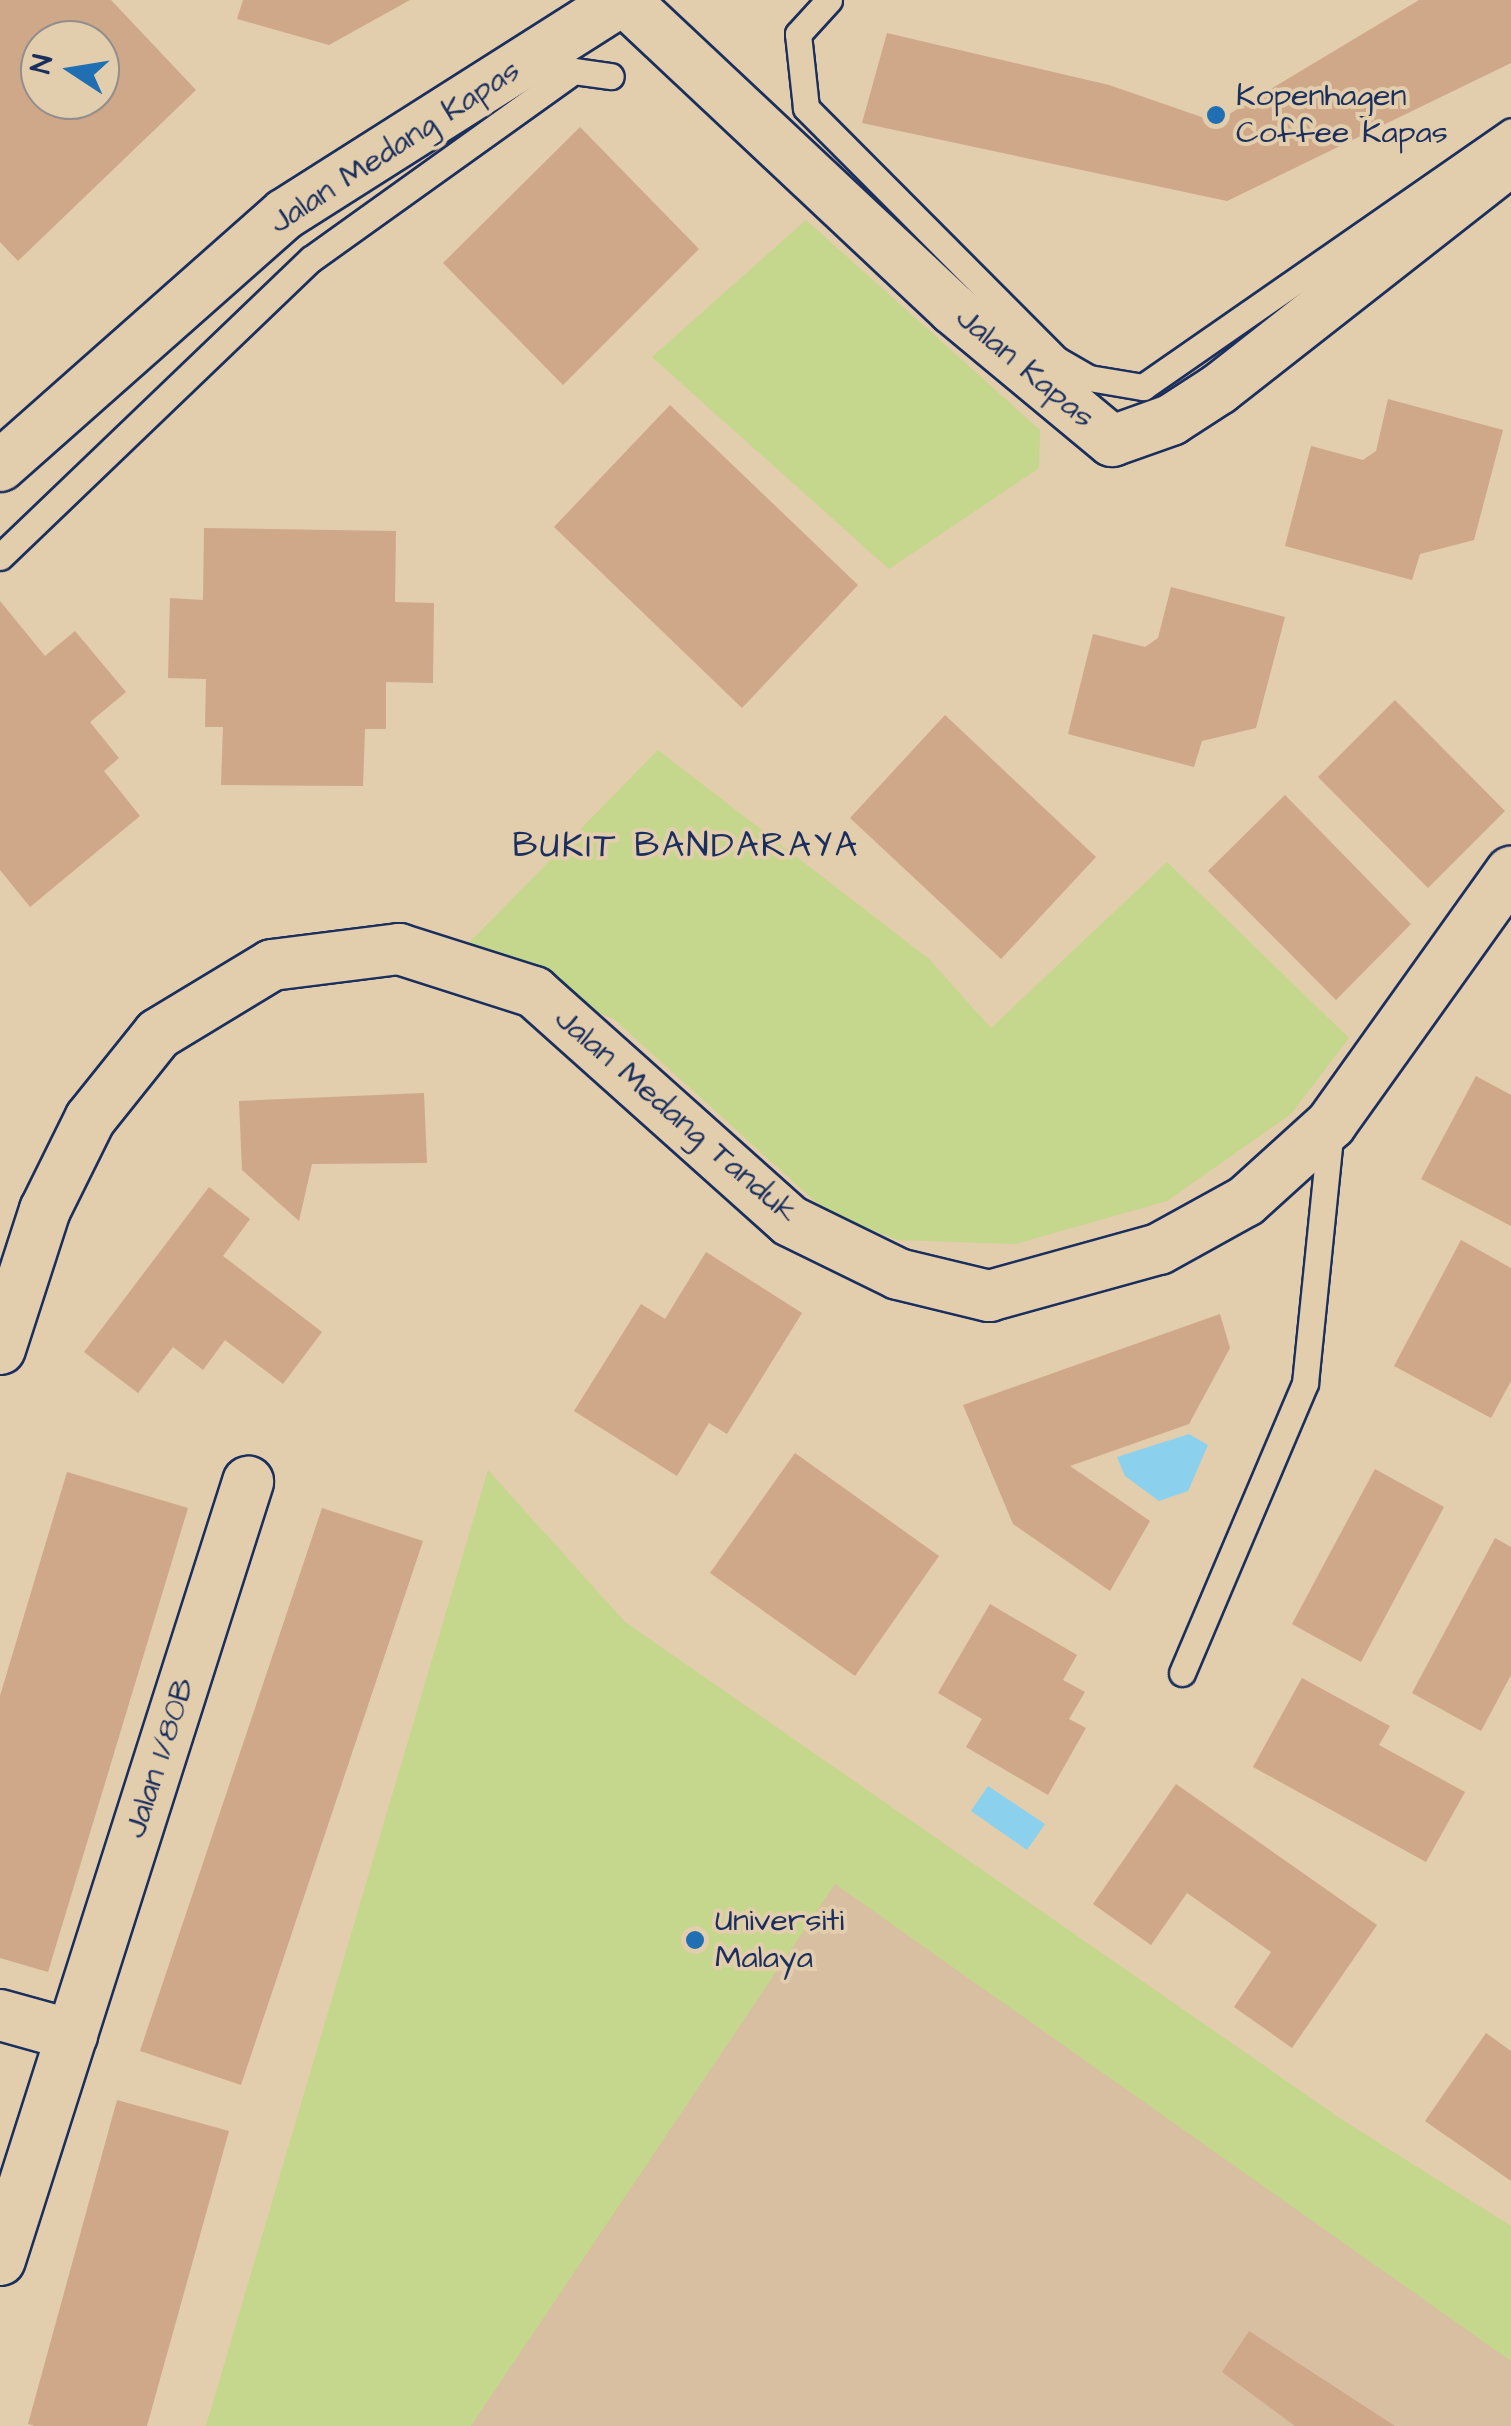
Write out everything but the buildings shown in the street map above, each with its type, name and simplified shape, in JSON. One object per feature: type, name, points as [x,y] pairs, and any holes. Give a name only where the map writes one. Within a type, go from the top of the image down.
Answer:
[{"type":"street","name":"Jalan Kapas","points":[[623,0],[792,125],[953,309],[1112,441],[1171,420],[1219,389],[1511,160]]},
{"type":"street","name":"Jalan Medang Kapas","points":[[0,466],[284,214],[623,0]]},
{"type":"street","name":"Jalan Medang Tanduk","points":[[0,1350],[45,1210],[90,1119],[158,1034],[272,965],[313,953],[399,949],[534,992],[790,1221],[898,1274],[988,1296],[1159,1249],[1246,1201],[1331,1124],[1511,872]]},
{"type":"street","name":"Jalan 1/80B","points":[[0,2260],[248,1482]]},
{"type":"street","points":[[0,2015],[72,2034]]},
{"type":"lane","points":[[829,0],[798,34],[792,125],[1056,359],[1089,378],[1143,388],[1511,131]]},
{"type":"lane","points":[[0,556],[311,259],[574,70],[611,76]]},
{"type":"lane","points":[[284,214],[311,259]]},
{"type":"lane","points":[[1182,1673],[1305,1383],[1331,1124]]},
{"type":"shaded area","name":"Universiti Malaya","points":[[489,1582],[1511,2298],[1511,2426],[255,2426]]},
{"type":"green space","points":[[806,220],[1040,430],[1039,468],[889,569],[652,357]]},
{"type":"green space","points":[[658,750],[929,959],[991,1028],[1167,862],[1349,1038],[1291,1114],[1167,1201],[1015,1244],[898,1240],[828,1213],[614,1019],[456,956]]},
{"type":"green space","points":[[488,1470],[625,1622],[1341,2119],[1511,2226],[1511,2361],[835,1884],[471,2426],[206,2426]]},
{"type":"water","points":[[1189,1434],[1208,1445],[1188,1491],[1159,1501],[1125,1476],[1117,1457]]},
{"type":"water","points":[[988,1786],[1045,1824],[1027,1850],[971,1811]]},
{"type":"place","name":"Kopenhagen Coffee Kapas","points":[[1216,115]]},
{"type":"place","name":"Universiti Malaya","points":[[695,1940]]},
{"type":"district","name":"BUKIT BANDARAYA","points":[[686,846]]}]
